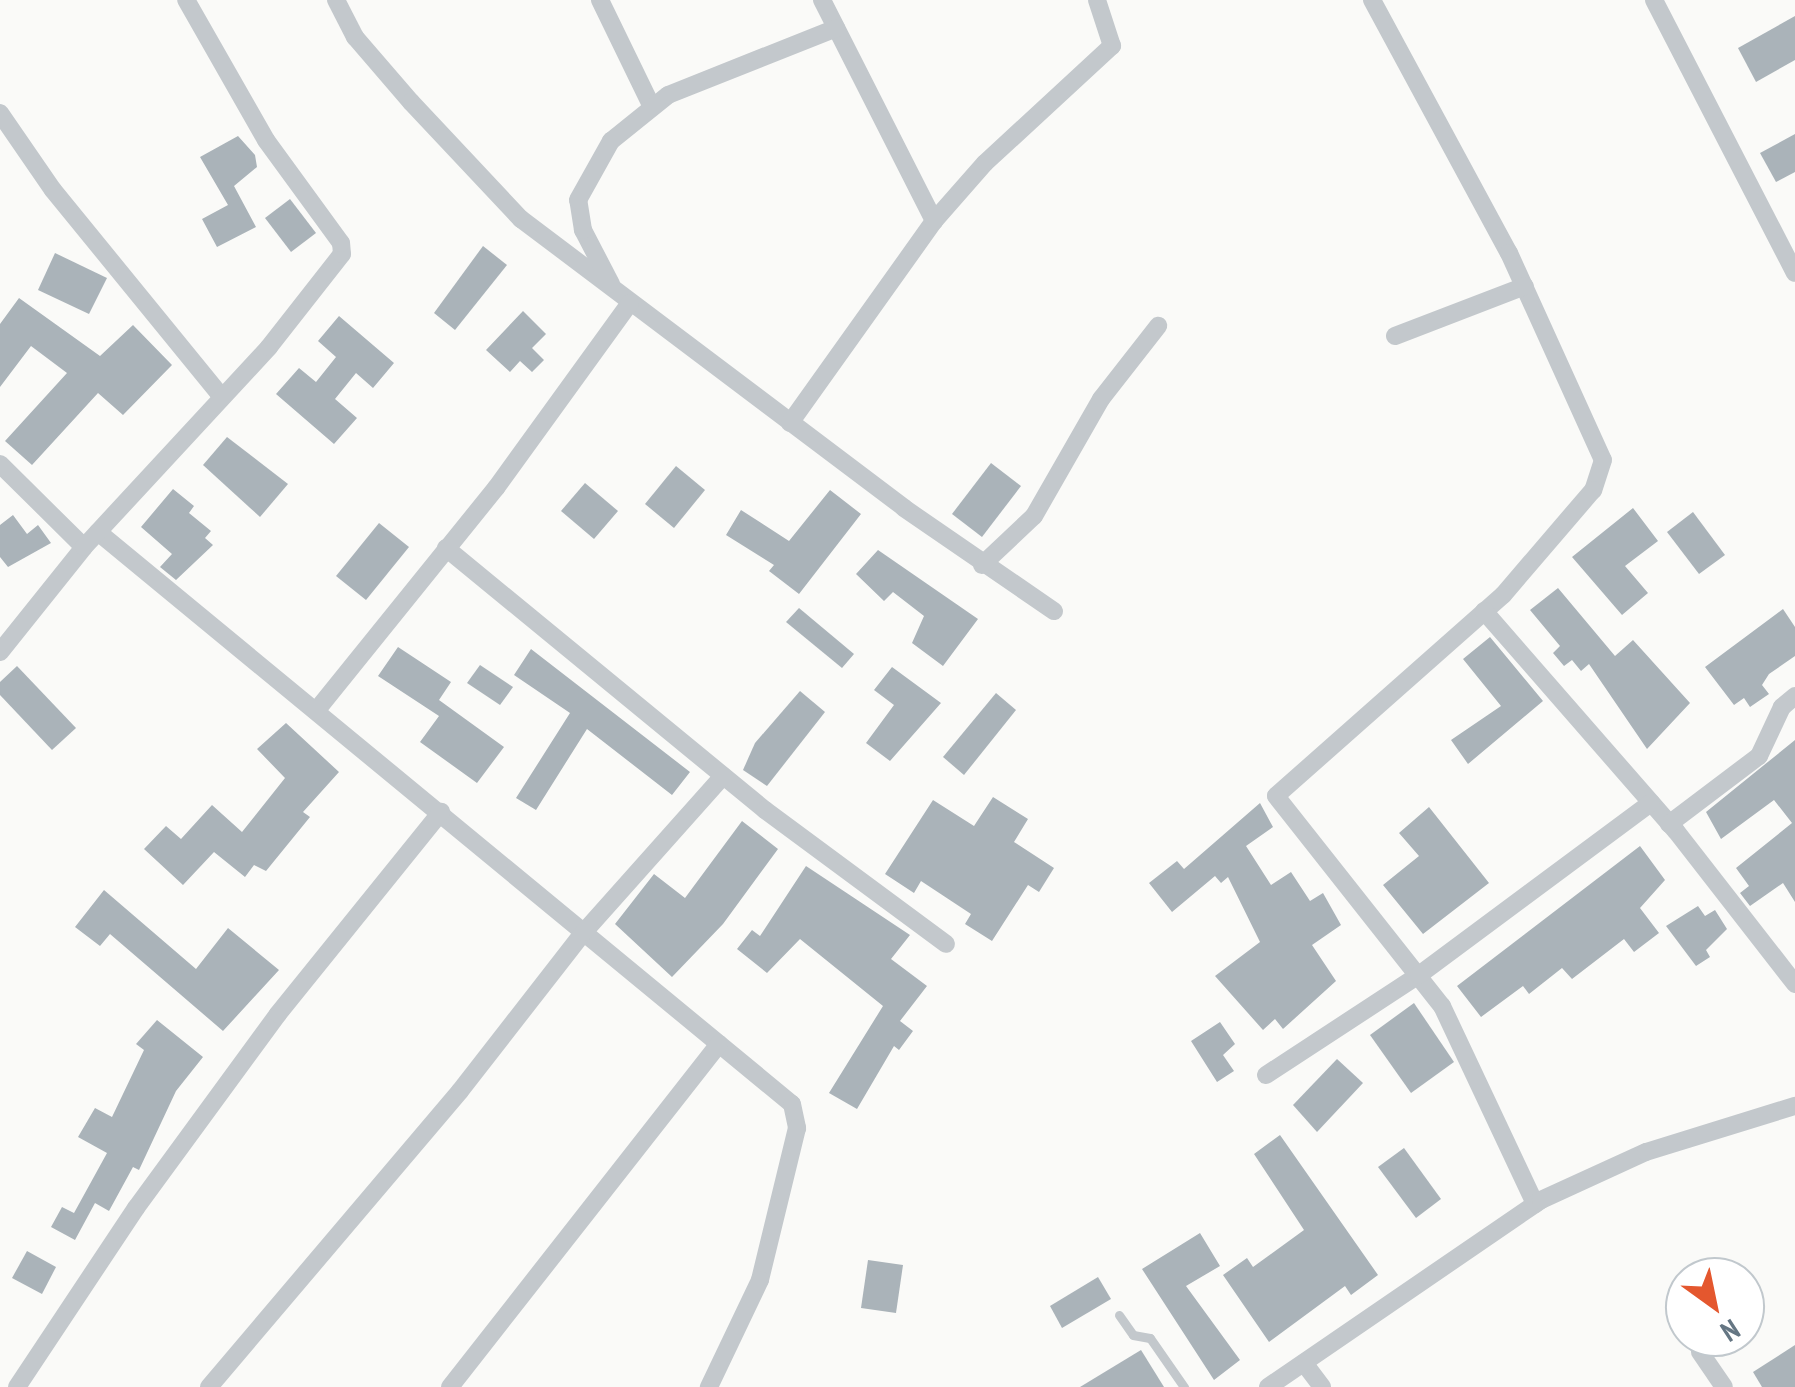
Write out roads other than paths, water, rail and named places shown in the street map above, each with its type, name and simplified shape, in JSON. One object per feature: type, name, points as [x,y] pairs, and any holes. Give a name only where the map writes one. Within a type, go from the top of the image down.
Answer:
[{"type":"street","points":[[0,652],[84,547],[338,267],[341,243],[266,140],[186,0]]},
{"type":"street","points":[[336,0],[356,37],[473,172],[521,219],[982,565],[1054,611]]},
{"type":"street","points":[[600,0],[652,107]]},
{"type":"street","points":[[822,0],[934,221]]},
{"type":"street","points":[[790,422],[934,221],[984,163],[1112,46],[1097,0]]},
{"type":"street","points":[[1372,0],[1525,286],[1603,460],[1592,490],[1484,610],[1278,787],[1276,796],[1442,1006],[1535,1204]]},
{"type":"street","points":[[1654,0],[1795,273]]},
{"type":"street","points":[[614,289],[583,230],[578,200],[611,141],[652,107],[738,63],[836,28]]},
{"type":"street","points":[[0,113],[54,190],[221,396]]},
{"type":"street","points":[[1395,336],[1525,286]]},
{"type":"street","points":[[316,711],[446,548],[630,304]]},
{"type":"street","points":[[982,565],[1034,516],[1101,399],[1158,326]]},
{"type":"street","points":[[0,464],[84,547]]},
{"type":"street","points":[[98,532],[442,812],[799,1115],[760,1280],[709,1387]]},
{"type":"street","points":[[446,548],[723,776],[946,944]]},
{"type":"street","points":[[1484,610],[1788,960],[1795,984]]},
{"type":"street","points":[[1670,824],[1759,756],[1782,707],[1795,696]]},
{"type":"street","points":[[208,1387],[460,1091],[584,932],[723,776]]},
{"type":"street","points":[[1266,1076],[1420,975],[1651,803]]},
{"type":"street","points":[[17,1387],[136,1208],[278,1014],[442,812]]},
{"type":"street","points":[[450,1387],[719,1044]]},
{"type":"street","points":[[1268,1387],[1535,1204],[1646,1152],[1795,1106]]},
{"type":"street","points":[[1703,1357],[1724,1387]]},
{"type":"street","points":[[1304,1363],[1322,1387]]},
{"type":"lane","points":[[1119,1315],[1133,1334],[1150,1338],[1184,1387]]}]
